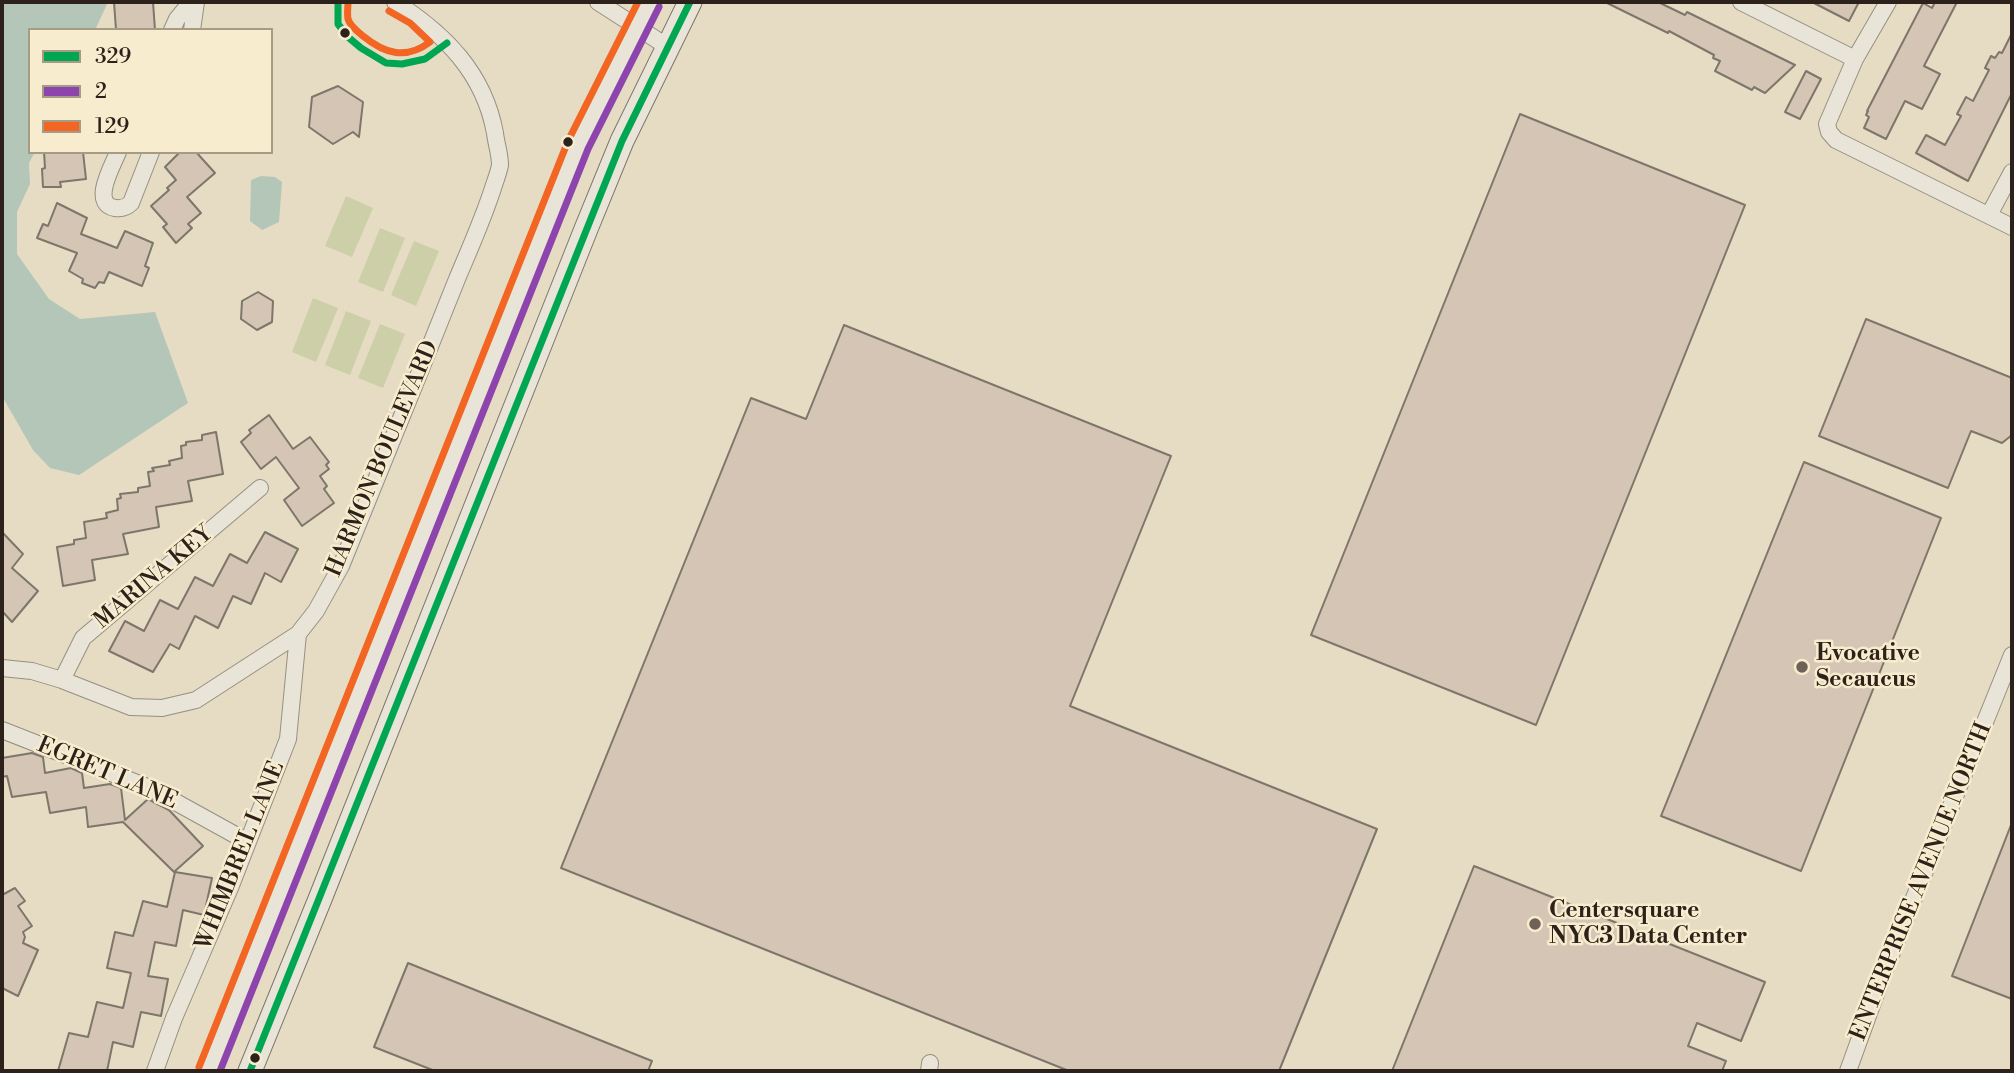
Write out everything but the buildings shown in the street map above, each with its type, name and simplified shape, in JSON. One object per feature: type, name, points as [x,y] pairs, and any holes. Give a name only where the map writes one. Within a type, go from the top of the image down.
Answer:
[{"type":"main road","points":[[209,1071],[578,145],[649,2]]},
{"type":"main road","points":[[250,1071],[622,141],[690,2]]},
{"type":"street","points":[[173,28],[191,2]]},
{"type":"street","points":[[192,28],[196,2]]},
{"type":"street","name":"HARMON BOULEVARD","points":[[2,668],[32,671],[62,680],[131,707],[162,708],[196,699],[298,634],[316,611],[341,566],[486,209],[500,166],[492,120],[480,85],[462,58],[421,8],[395,2]]},
{"type":"street","points":[[598,2],[668,47]]},
{"type":"street","points":[[1741,2],[1855,59]]},
{"type":"street","points":[[1888,2],[1855,59],[1827,124],[1829,132],[1836,140],[2012,227]]},
{"type":"street","points":[[117,154],[103,190],[104,201],[116,208],[128,206],[131,202],[150,154]]},
{"type":"street","points":[[1989,215],[2012,172]]},
{"type":"street","name":"MARINA KEY","points":[[62,680],[83,638],[261,488]]},
{"type":"street","name":"WHIMBREL LANE","points":[[155,1071],[288,739],[298,634]]},
{"type":"street","name":"ENTERPRISE AVENUE NORTH","points":[[1853,1070],[1881,980],[2012,655]]},
{"type":"street","name":"EGRET LANE","points":[[2,730],[152,789],[248,842]]},
{"type":"green space","points":[[346,196],[373,208],[352,257],[325,246]]},
{"type":"green space","points":[[380,228],[405,238],[383,292],[358,282]]},
{"type":"green space","points":[[414,241],[439,251],[416,306],[391,295]]},
{"type":"green space","points":[[313,298],[338,308],[316,362],[292,352]]},
{"type":"green space","points":[[346,311],[371,321],[350,375],[325,365]]},
{"type":"green space","points":[[380,324],[405,334],[383,388],[358,378]]},
{"type":"shaded area","points":[[2,2],[108,2],[96,28],[28,28],[28,154],[34,154],[29,163],[30,184],[17,212],[17,254],[49,299],[80,319],[155,312],[188,403],[79,475],[50,468],[33,450],[2,396]]},
{"type":"shaded area","points":[[261,176],[275,177],[282,182],[279,222],[262,230],[250,221],[251,180]]},
{"type":"transit line","name":"329","points":[[338,2],[338,24],[348,37],[386,63],[402,64],[425,59],[447,43]]},
{"type":"transit line","name":"129","points":[[348,2],[350,24],[379,47],[404,53],[430,42],[410,23],[389,11]]},
{"type":"transit line","name":"129","points":[[199,1067],[568,141],[638,2]]},
{"type":"transit line","name":"329","points":[[250,1071],[622,141],[690,2]]},
{"type":"transit line","name":"2","points":[[220,1071],[588,149],[659,7]]},
{"type":"place","name":"Evocative Secaucus","points":[[1802,667]]},
{"type":"place","name":"Centersquare NYC3 Data Center","points":[[1535,924]]}]
